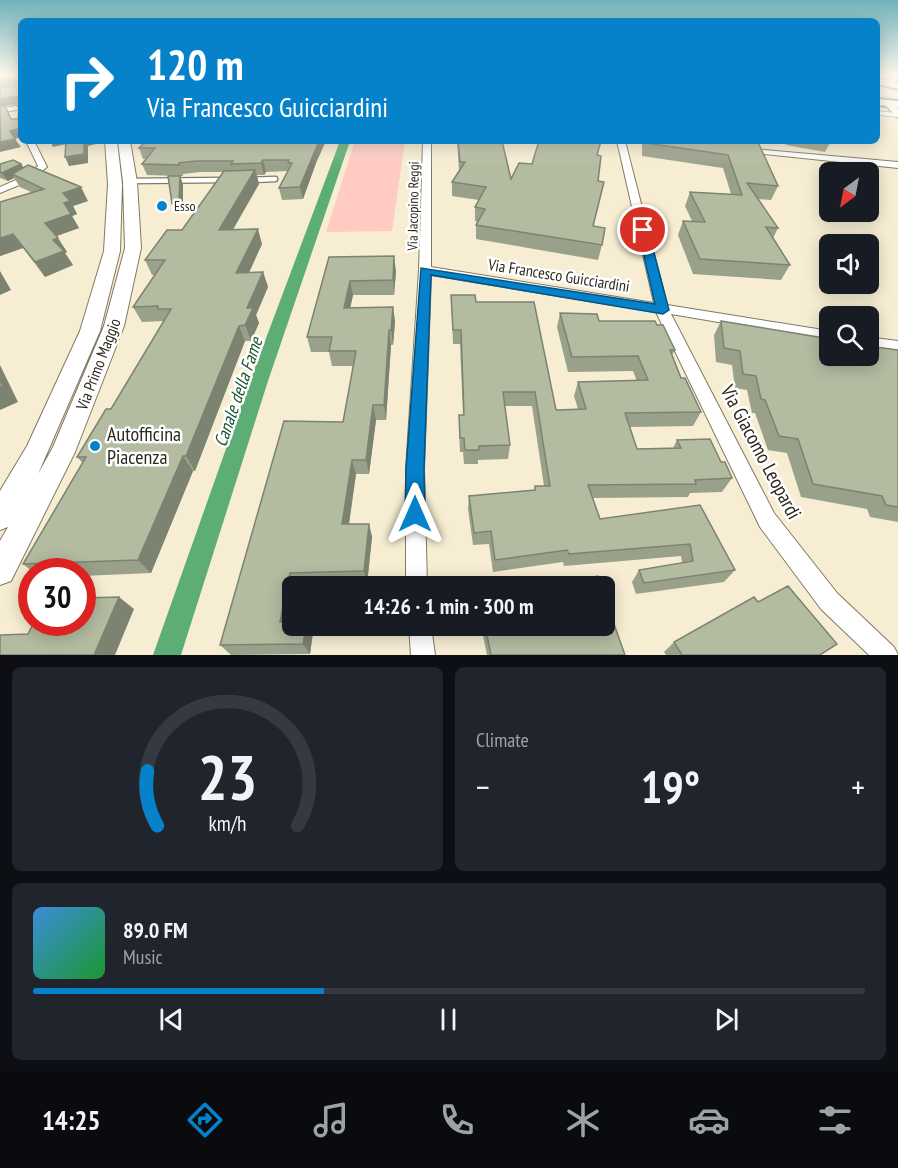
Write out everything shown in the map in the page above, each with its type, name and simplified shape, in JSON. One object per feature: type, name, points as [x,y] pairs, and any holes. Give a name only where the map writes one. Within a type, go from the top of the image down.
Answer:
[{"type":"main road","name":"Via Primo Maggio","points":[[0,517],[36,453],[90,331],[112,251],[115,184],[111,144]]},
{"type":"main road","name":"Via Primo Maggio","points":[[0,570],[63,452],[114,326],[133,248],[130,181],[124,144]]},
{"type":"street","points":[[0,111],[17,110]]},
{"type":"street","points":[[2,194],[43,167],[32,144]]},
{"type":"street","name":"Via Jacopino Reggi","points":[[416,576],[415,469],[425,270],[426,144]]},
{"type":"street","name":"Via Giacomo Leopardi","points":[[622,144],[663,310],[767,520],[829,601],[886,655]]},
{"type":"street","points":[[736,149],[898,165]]},
{"type":"street","name":"Via Francesco Guicciardini","points":[[425,270],[819,334]]},
{"type":"street","points":[[879,343],[898,346]]},
{"type":"street","points":[[421,636],[423,655]]},
{"type":"lane","points":[[880,113],[898,115]]},
{"type":"lane","points":[[242,180],[275,179]]},
{"type":"lane","points":[[130,181],[231,180]]},
{"type":"shaded area","points":[[354,144],[405,144],[392,231],[326,232]]},
{"type":"building","points":[[0,106],[5,106],[11,119],[18,119],[18,129],[10,131],[15,139],[0,142]]},
{"type":"building","points":[[66,144],[84,144],[84,154],[65,157]]},
{"type":"building","points":[[143,144],[318,144],[300,187],[279,188],[292,163],[288,163],[289,160],[231,164],[233,161],[196,161],[179,163],[179,165],[142,164],[155,148],[139,148]]},
{"type":"building","points":[[458,144],[503,144],[511,179],[519,163],[532,164],[538,144],[600,144],[597,155],[601,156],[598,181],[604,182],[593,226],[605,228],[602,245],[476,225],[485,209],[475,207],[486,187],[452,182],[465,162],[460,162]]},
{"type":"building","points":[[653,144],[759,144],[778,186],[747,183],[778,228],[766,227],[790,265],[700,259],[683,221],[705,222],[690,192],[742,195],[728,155]]},
{"type":"building","points":[[13,160],[21,164],[0,172],[0,164]]},
{"type":"building","points":[[28,165],[81,187],[63,193],[70,201],[64,203],[71,214],[45,223],[58,238],[53,240],[64,251],[35,262],[13,234],[0,238],[0,202],[44,189],[12,174]]},
{"type":"building","points":[[255,170],[219,230],[258,229],[236,273],[263,272],[247,308],[253,308],[245,325],[239,326],[186,456],[183,456],[138,560],[96,561],[96,558],[27,558],[86,457],[77,457],[106,409],[111,409],[171,309],[158,309],[158,306],[133,307],[165,260],[145,260],[167,230],[182,230],[224,171]]},
{"type":"building","points":[[168,176],[180,176],[179,203],[172,204]]},
{"type":"building","points":[[394,256],[393,280],[350,281],[344,308],[393,307],[391,330],[389,330],[384,405],[373,405],[366,460],[352,460],[342,524],[369,524],[364,571],[290,573],[289,576],[282,576],[280,622],[282,622],[282,636],[304,636],[303,644],[220,645],[284,421],[343,422],[356,351],[329,351],[332,337],[307,337],[329,257]]},
{"type":"building","points":[[451,295],[475,295],[476,302],[534,302],[556,410],[586,409],[578,382],[648,380],[638,356],[572,357],[560,313],[597,314],[599,321],[655,321],[657,325],[663,325],[675,350],[670,350],[681,378],[685,378],[701,412],[625,413],[637,449],[681,448],[677,440],[710,439],[732,478],[695,480],[696,484],[588,485],[600,519],[700,505],[735,570],[644,583],[639,570],[693,561],[690,544],[569,554],[567,550],[495,560],[491,531],[474,533],[469,496],[535,490],[535,486],[550,486],[535,392],[503,392],[510,445],[479,446],[479,450],[465,450],[464,438],[460,438],[459,415],[464,415],[461,330],[453,330]]},
{"type":"building","points":[[721,321],[819,337],[819,366],[879,366],[879,347],[898,350],[898,507],[886,505],[882,496],[813,484],[798,439],[779,436],[765,400],[761,399],[756,376],[743,374],[740,351],[724,348]]},
{"type":"building","points":[[788,586],[837,644],[820,655],[682,655],[674,642],[754,597],[758,602]]},
{"type":"building","points":[[119,597],[94,655],[0,655],[0,635],[96,636],[96,598]]},
{"type":"building","points":[[615,627],[625,655],[491,655],[487,636],[615,636]]},
{"type":"waterway","name":"Canale della Fame","points":[[167,655],[259,381],[344,144]]},
{"type":"place","name":"Esso","points":[[162,206]]},
{"type":"place","name":"Autofficina Piacenza","points":[[95,446]]},
{"type":"route","points":[[415,514],[415,469],[425,270],[663,310],[643,230]]}]
